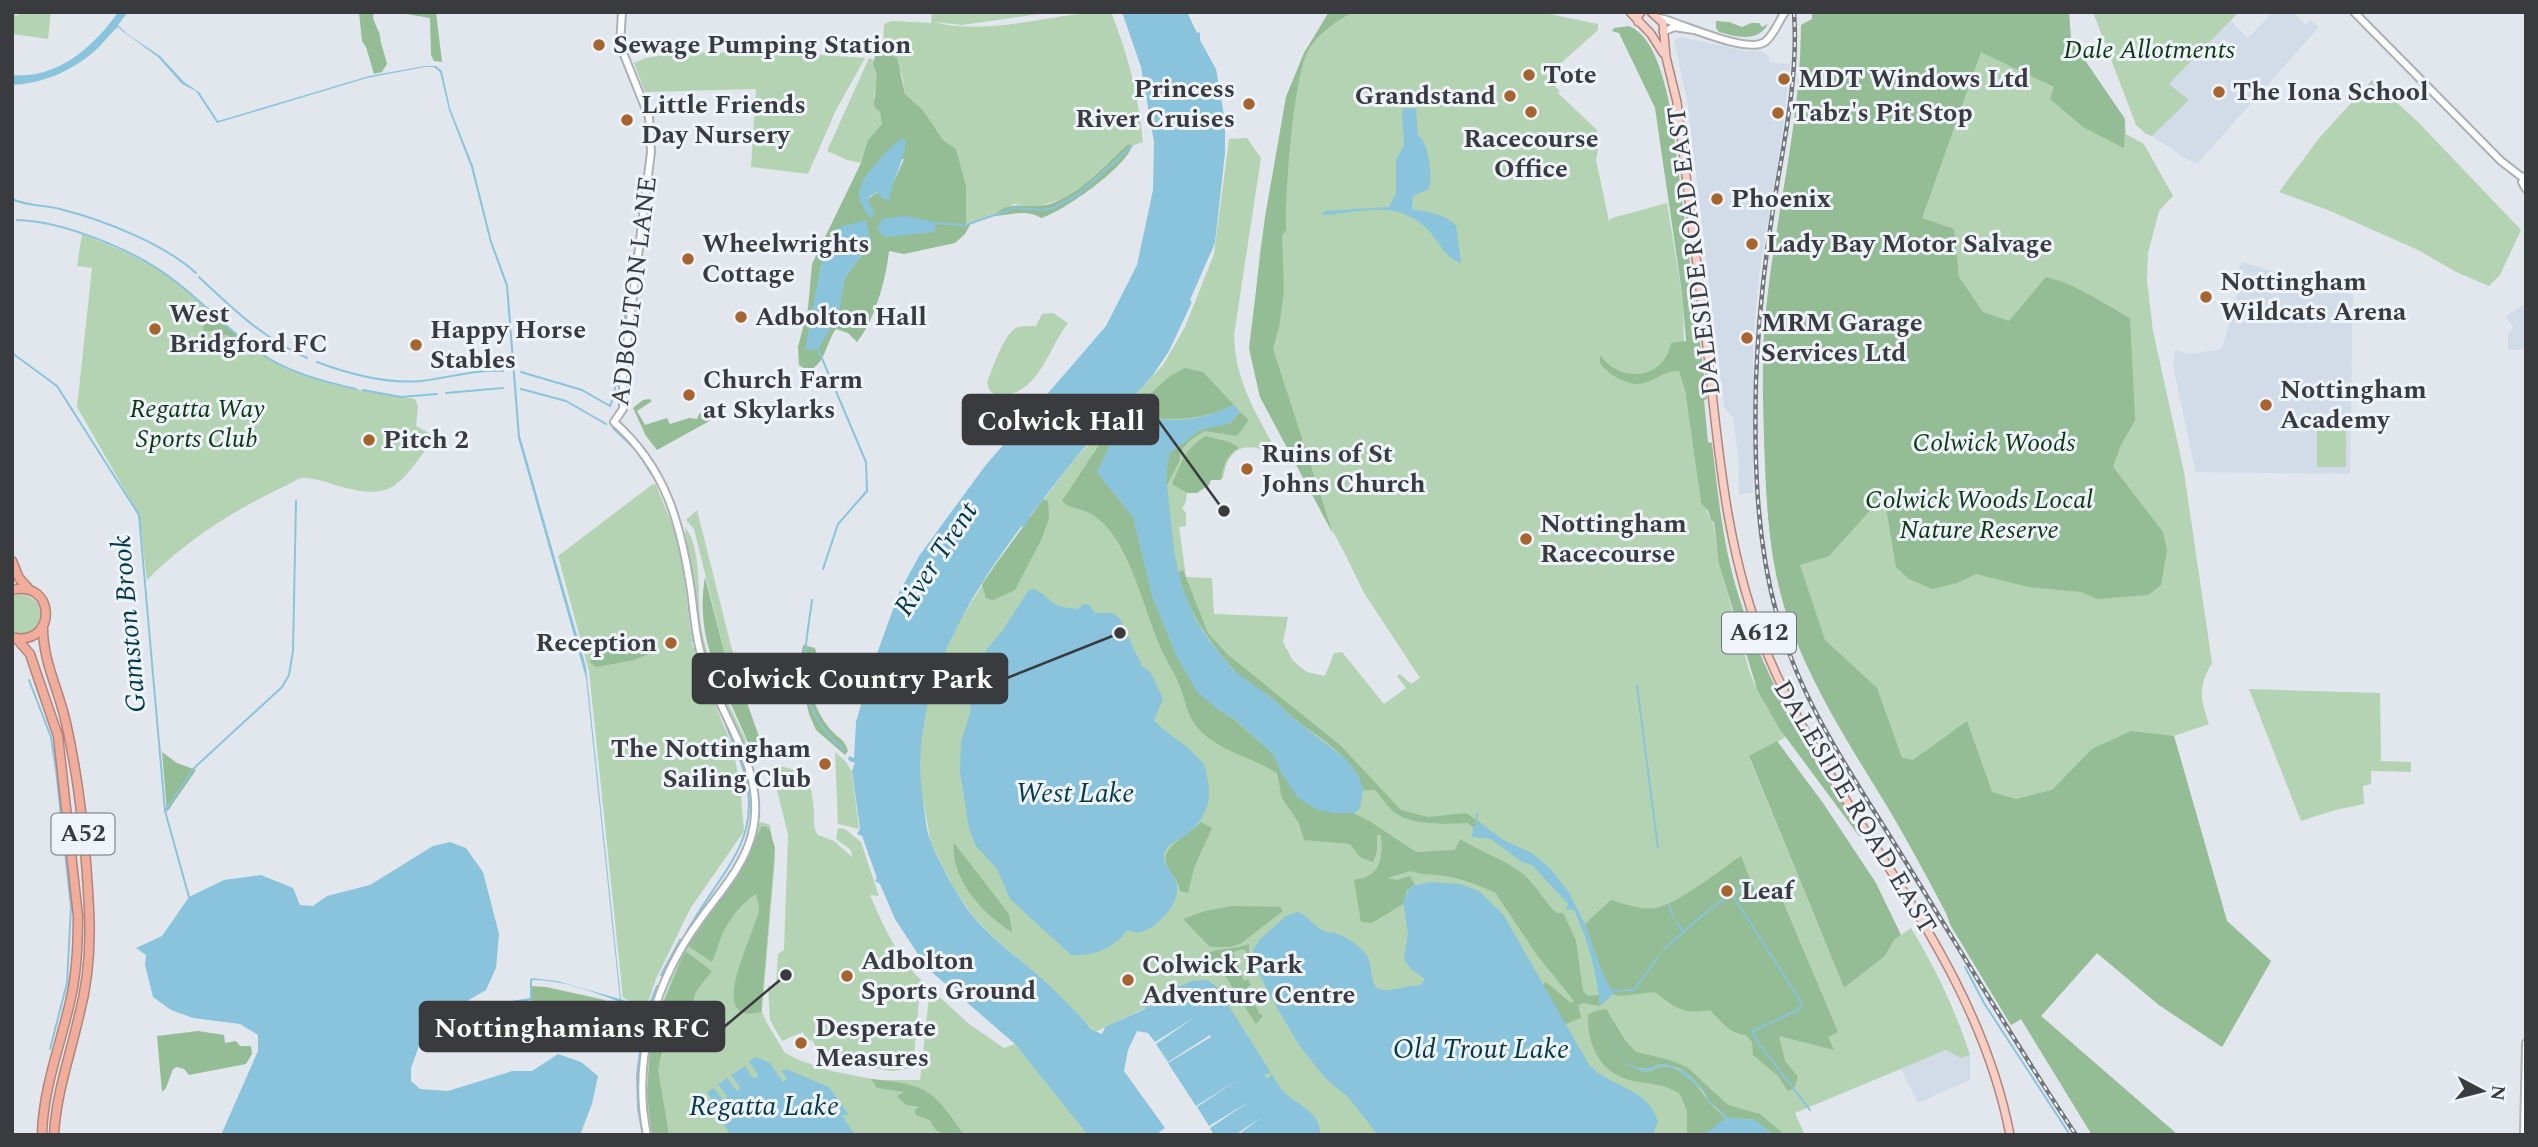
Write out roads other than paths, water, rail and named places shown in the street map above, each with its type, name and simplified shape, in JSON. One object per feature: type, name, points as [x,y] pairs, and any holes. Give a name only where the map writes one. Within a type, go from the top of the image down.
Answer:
[{"type":"highway","points":[[12,561],[19,578],[45,605],[46,616],[43,625],[33,635],[14,637]]},
{"type":"highway","points":[[12,590],[31,590]]},
{"type":"highway","name":"A52","points":[[43,625],[45,654],[66,719],[71,747],[80,807],[89,912],[87,975],[79,1017],[62,1078],[54,1135]]},
{"type":"highway","name":"A52","points":[[14,637],[30,654],[58,736],[78,916],[74,987],[49,1080],[42,1135]]},
{"type":"main road","name":"DALESIDE ROAD EAST","points":[[1630,12],[1651,34],[1666,57]]},
{"type":"main road","points":[[1638,22],[1641,12]]},
{"type":"main road","points":[[1651,12],[1660,18]]},
{"type":"main road","name":"DALESIDE ROAD EAST","points":[[1660,18],[1664,26],[1666,57],[1677,102],[1726,510],[1749,605],[1780,685],[1926,926],[1967,1002],[1990,1057],[2010,1135]]},
{"type":"main road","points":[[1651,34],[1663,32]]},
{"type":"street","points":[[1663,32],[1674,27],[1695,30],[1742,44],[1759,45],[1769,37],[1785,12]]},
{"type":"street","points":[[2354,12],[2501,161],[2524,176],[2522,185],[2526,189]]},
{"type":"street","name":"ADBOLTON LANE","points":[[621,16],[620,45],[649,117],[651,152],[623,376],[623,409],[614,422],[647,456],[671,505],[684,544],[703,661],[749,768],[756,806],[747,849],[727,883],[688,937],[672,966],[648,1031],[643,1079],[643,1118],[647,1135]]},
{"type":"street","points":[[1660,18],[1695,30]]},
{"type":"street","points":[[2524,1135],[2526,1043]]},
{"type":"water","points":[[118,12],[128,12],[118,25],[160,56],[184,82],[199,92],[218,121],[369,76],[425,66],[436,66],[442,71],[450,108],[473,166],[492,242],[508,285],[520,436],[586,667],[621,999],[647,1012],[638,1072],[642,1135],[637,1109],[636,1075],[644,1012],[577,987],[620,999],[586,678],[518,438],[506,286],[490,242],[471,167],[449,110],[440,72],[434,67],[425,67],[367,78],[217,123],[196,91],[182,84],[158,57],[118,28],[124,32],[118,27],[90,55],[70,69],[48,78],[12,85],[12,75],[44,72],[59,66],[98,37]]},
{"type":"water","name":"River Trent","points":[[1122,12],[1187,12],[1197,33],[1200,32],[1200,40],[1216,69],[1225,121],[1225,153],[1215,243],[1169,351],[1153,375],[1129,402],[1110,418],[1030,516],[1026,526],[1021,527],[999,557],[960,621],[944,655],[924,725],[920,762],[927,827],[947,876],[973,916],[1055,991],[1092,1030],[1102,1034],[1105,1027],[1145,1009],[1145,1001],[1192,981],[1208,980],[1217,987],[1271,1073],[1264,1075],[1267,1079],[1272,1074],[1285,1093],[1313,1115],[1320,1135],[1238,1135],[1262,1117],[1235,1135],[1214,1135],[1210,1128],[1250,1101],[1209,1126],[1197,1107],[1239,1079],[1196,1106],[1168,1063],[1211,1037],[1210,1035],[1168,1062],[1156,1044],[1195,1017],[1155,1042],[1148,1033],[1137,1031],[1128,1050],[1124,1071],[1165,1128],[1159,1132],[1161,1135],[1088,1135],[1015,1044],[927,968],[895,919],[880,884],[875,881],[877,878],[862,836],[857,834],[860,829],[852,770],[855,763],[848,760],[849,756],[854,758],[856,722],[871,670],[899,593],[919,556],[985,466],[1106,326],[1137,265],[1153,190],[1154,142],[1141,67]]},
{"type":"water","points":[[1404,108],[1416,109],[1418,135],[1425,145],[1430,168],[1429,189],[1413,196],[1412,209],[1442,216],[1456,226],[1461,263],[1447,254],[1419,222],[1407,215],[1381,210],[1323,213],[1389,207],[1396,193],[1396,160],[1404,145]]},
{"type":"water","points":[[903,138],[906,141],[905,149],[889,201],[877,192],[870,196],[868,202],[875,214],[870,218],[860,200],[860,187],[876,163]]},
{"type":"water","points":[[904,216],[931,221],[936,226],[935,232],[885,237],[877,229],[882,219]]},
{"type":"water","points":[[866,220],[872,246],[859,258],[845,278],[839,313],[818,349],[805,350],[821,265],[837,228]]},
{"type":"water","points":[[1234,405],[1240,412],[1230,423],[1200,430],[1170,453],[1166,470],[1167,485],[1174,550],[1181,584],[1195,618],[1234,671],[1273,699],[1347,760],[1359,776],[1363,790],[1360,808],[1355,813],[1332,813],[1316,809],[1298,798],[1273,754],[1237,721],[1197,692],[1178,659],[1153,599],[1133,517],[1097,472],[1108,444],[1117,433],[1133,422],[1195,418]]},
{"type":"water","name":"West Lake","points":[[1034,589],[1060,606],[1078,609],[1084,604],[1089,605],[1095,613],[1114,613],[1120,619],[1142,666],[1151,673],[1163,699],[1154,720],[1202,762],[1209,786],[1208,801],[1199,822],[1165,851],[1165,862],[1177,887],[1177,895],[1169,911],[1148,929],[1139,932],[1126,931],[1109,947],[1086,954],[1071,955],[1010,899],[997,869],[976,846],[969,829],[960,772],[961,742],[971,710],[967,691],[971,677],[986,650],[1003,630],[1028,591]]},
{"type":"water","points":[[1481,823],[1505,841],[1532,853],[1551,869],[1568,891],[1585,924],[1613,994],[1600,1006],[1591,957],[1574,910],[1566,909],[1568,904],[1532,865],[1522,862],[1491,839],[1472,837],[1473,827]]},
{"type":"water","points":[[450,842],[466,848],[483,872],[499,934],[496,968],[486,990],[427,1024],[411,1068],[411,1081],[420,1089],[448,1091],[512,1071],[532,1071],[558,1054],[581,1062],[598,1076],[592,1104],[580,1135],[221,1135],[258,1051],[258,1035],[240,1024],[193,1018],[171,1010],[153,997],[145,965],[146,955],[136,948],[162,936],[189,897],[224,880],[261,875],[293,888],[300,905],[313,906],[327,896],[370,885],[433,846]]},
{"type":"water","name":"Old Trout Lake","points":[[1431,882],[1460,884],[1479,891],[1503,914],[1588,1063],[1606,1078],[1637,1094],[1653,1110],[1658,1122],[1653,1135],[1378,1135],[1349,1098],[1325,1078],[1299,1045],[1268,992],[1253,960],[1253,950],[1260,939],[1286,916],[1298,912],[1320,929],[1343,936],[1356,944],[1368,958],[1374,983],[1379,989],[1421,985],[1425,979],[1404,960],[1408,933],[1403,901],[1411,886]]},
{"type":"water","points":[[531,978],[573,986],[532,980],[532,1000],[474,1010],[464,1017],[464,1028],[458,1028],[457,1026],[462,1025],[462,1015],[474,1007],[530,998]]},
{"type":"water","points":[[1597,1014],[1626,1063],[1642,1069],[1667,1064],[1686,1073],[1704,1090],[1709,1100],[1728,1118],[1755,1120],[1774,1135],[1703,1135],[1725,1119],[1718,1109],[1709,1103],[1704,1092],[1675,1069],[1665,1066],[1643,1072],[1626,1064]]},
{"type":"water","name":"Regatta Lake","points":[[756,1057],[770,1063],[783,1082],[787,1079],[782,1071],[786,1069],[829,1087],[849,1115],[842,1115],[855,1135],[731,1135],[713,1109],[716,1107],[707,1092],[714,1088],[722,1099],[726,1100],[727,1096],[718,1084],[727,1078],[739,1091],[740,1087],[731,1075],[745,1066],[753,1078],[757,1078],[758,1075],[749,1061]]},
{"type":"waterway","points":[[933,223],[966,225],[1015,208],[1053,208],[1079,194],[1132,146]]},
{"type":"waterway","points":[[12,199],[60,209],[113,226],[150,242],[196,273]]},
{"type":"waterway","points":[[17,220],[76,231],[138,257],[182,287],[268,358],[305,375],[356,389]]},
{"type":"waterway","points":[[199,277],[263,332],[307,358]]},
{"type":"waterway","points":[[521,372],[582,390],[610,406],[614,396],[629,288]]},
{"type":"waterway","points":[[818,349],[866,462],[867,491],[838,524],[823,569]]},
{"type":"waterway","name":"Gamston Brook","points":[[12,353],[57,386],[139,515],[165,811],[189,897]]},
{"type":"waterway","points":[[317,362],[355,374],[408,382],[472,372],[503,371]]},
{"type":"waterway","points":[[446,393],[503,388]]},
{"type":"waterway","points":[[521,389],[566,401],[606,424]]},
{"type":"waterway","points":[[363,390],[401,397],[437,394]]},
{"type":"waterway","points":[[613,428],[637,451],[652,475]]},
{"type":"waterway","name":"Gamston Brook","points":[[165,811],[193,769],[282,687],[289,675],[293,651],[296,501]]},
{"type":"waterway","points":[[687,587],[693,641]]},
{"type":"waterway","points":[[812,600],[805,662],[808,699],[827,733],[844,750]]},
{"type":"waterway","points":[[695,649],[734,745]]},
{"type":"waterway","points":[[29,680],[51,737],[71,907],[67,983],[50,1049]]},
{"type":"waterway","points":[[1637,686],[1658,848]]},
{"type":"waterway","points":[[686,933],[739,848],[746,827],[749,804],[746,779],[736,750]]},
{"type":"waterway","points":[[1477,814],[1477,825]]},
{"type":"waterway","points":[[1663,950],[1711,908],[1753,881]]},
{"type":"waterway","points":[[1731,893],[1802,1003],[1798,1010],[1753,1031],[1759,1044],[1810,1110]]},
{"type":"waterway","points":[[1669,905],[1673,917]]},
{"type":"waterway","points":[[1677,923],[1683,931]]},
{"type":"waterway","points":[[661,975],[680,940]]},
{"type":"waterway","points":[[1625,990],[1634,990],[1658,957]]},
{"type":"waterway","points":[[1965,967],[1984,1003],[2070,1135]]},
{"type":"waterway","points":[[647,1011],[657,986]]},
{"type":"waterway","points":[[1610,990],[1621,991]]},
{"type":"railway","points":[[1794,12],[1792,92],[1766,262],[1756,380],[1758,499],[1765,558],[1777,615],[1799,678],[1829,738],[2076,1135]]},
{"type":"place","name":"Sewage Pumping Station","points":[[599,45]]},
{"type":"place","name":"Tote","points":[[1529,75]]},
{"type":"place","name":"MDT Windows Ltd","points":[[1784,79]]},
{"type":"place","name":"The Iona School","points":[[2219,92]]},
{"type":"place","name":"Grandstand","points":[[1510,96]]},
{"type":"place","name":"Princess River Cruises","points":[[1249,104]]},
{"type":"place","name":"Racecourse Office","points":[[1531,112]]},
{"type":"place","name":"Tabz's Pit Stop","points":[[1778,113]]},
{"type":"place","name":"Little Friends Day Nursery","points":[[627,120]]},
{"type":"place","name":"Phoenix","points":[[1717,199]]},
{"type":"place","name":"Lady Bay Motor Salvage","points":[[1752,244]]},
{"type":"place","name":"Wheelwrights Cottage","points":[[688,259]]},
{"type":"place","name":"Nottingham Wildcats Arena","points":[[2206,297]]},
{"type":"place","name":"Adbolton Hall","points":[[741,317]]},
{"type":"place","name":"West Bridgford FC","points":[[155,329]]},
{"type":"place","name":"MRM Garage Services Ltd","points":[[1747,338]]},
{"type":"place","name":"Happy Horse Stables","points":[[416,345]]},
{"type":"place","name":"Church Farm at Skylarks","points":[[689,395]]},
{"type":"place","name":"Nottingham Academy","points":[[2266,405]]},
{"type":"place","name":"Pitch 2","points":[[369,440]]},
{"type":"place","name":"Ruins of St Johns Church","points":[[1247,469]]},
{"type":"place","name":"Colwick Hall","points":[[1224,511]]},
{"type":"place","name":"Nottingham Racecourse","points":[[1526,539]]},
{"type":"place","name":"Colwick Country Park","points":[[1120,633]]},
{"type":"place","name":"Reception","points":[[671,643]]},
{"type":"place","name":"The Nottingham Sailing Club","points":[[825,764]]},
{"type":"place","name":"Leaf","points":[[1727,891]]},
{"type":"place","name":"Nottinghamians RFC","points":[[786,975]]},
{"type":"place","name":"Adbolton Sports Ground","points":[[847,976]]},
{"type":"place","name":"Colwick Park Adventure Centre","points":[[1128,980]]},
{"type":"place","name":"Desperate Measures","points":[[801,1043]]},
{"type":"park label","name":"Dale Allotments","points":[[2149,50]]},
{"type":"park label","name":"Regatta Way Sports Club","points":[[197,424]]},
{"type":"park label","name":"Colwick Woods","points":[[1994,443]]},
{"type":"park label","name":"Colwick Woods Local Nature Reserve","points":[[1979,515]]}]
